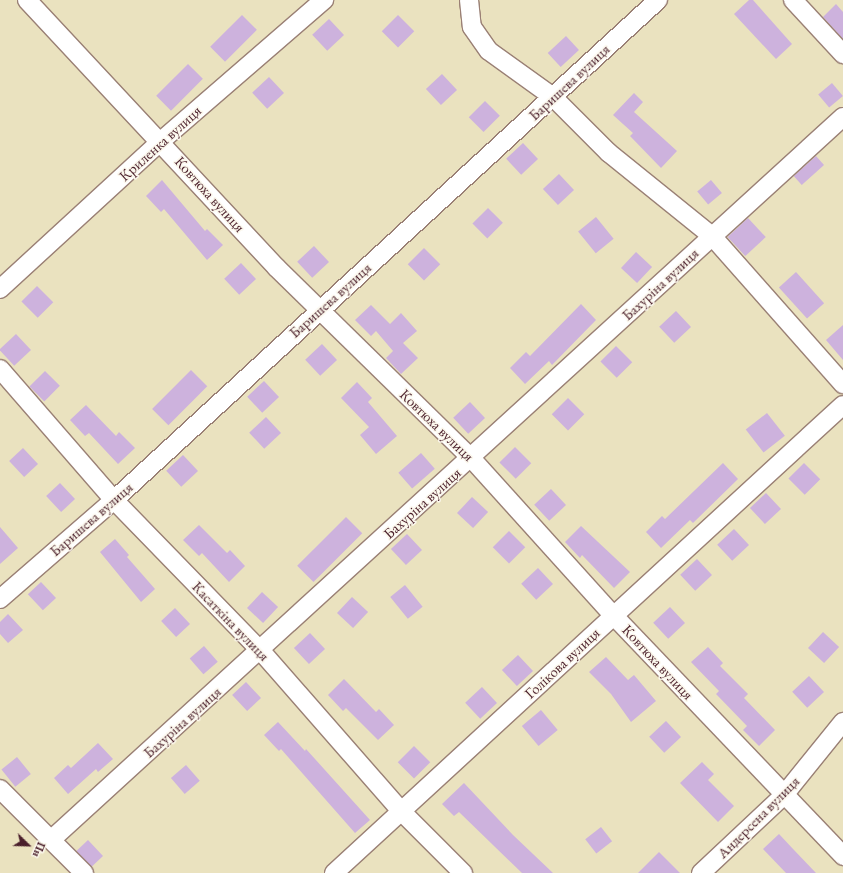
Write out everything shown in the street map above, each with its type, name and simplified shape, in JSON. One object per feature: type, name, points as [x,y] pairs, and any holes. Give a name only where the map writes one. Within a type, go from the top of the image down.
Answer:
[{"type":"street","name":"Ковтюха вулиця","points":[[27,0],[318,310],[471,458],[614,616],[843,856]]},
{"type":"street","name":"Криленка вулиця","points":[[0,289],[161,141],[324,0]]},
{"type":"street","points":[[469,0],[472,27],[490,51],[554,97],[609,152],[712,236],[843,384]]},
{"type":"street","name":"Баришева вулиця","points":[[0,599],[114,500],[318,310],[554,97],[658,0]]},
{"type":"street","points":[[793,0],[843,54]]},
{"type":"street","name":"Бахуріна вулиця","points":[[52,839],[261,651],[843,117]]},
{"type":"street","name":"Касаткіна вулиця","points":[[0,369],[114,500],[261,651],[401,812],[463,873]]},
{"type":"street","name":"Голікова вулиця","points":[[334,873],[843,405]]},
{"type":"street","name":"Андерсена вулиця","points":[[701,873],[784,795],[843,722]]},
{"type":"street","points":[[0,789],[52,839],[84,873]]},
{"type":"building","points":[[749,0],[753,0],[792,44],[776,59],[734,14]]},
{"type":"building","points":[[836,4],[843,12],[843,39],[823,17]]},
{"type":"building","points":[[242,15],[257,30],[225,62],[210,47]]},
{"type":"building","points":[[398,15],[414,31],[398,48],[382,31]]},
{"type":"building","points":[[329,19],[344,35],[327,51],[312,35]]},
{"type":"building","points":[[566,36],[579,50],[561,67],[548,53]]},
{"type":"building","points":[[188,64],[203,79],[171,111],[156,96]]},
{"type":"building","points":[[442,74],[457,90],[441,105],[426,89]]},
{"type":"building","points":[[269,77],[284,93],[267,109],[252,93]]},
{"type":"building","points":[[832,83],[843,96],[829,108],[818,95]]},
{"type":"building","points":[[634,93],[643,102],[634,112],[677,151],[661,168],[630,136],[633,133],[613,115]]},
{"type":"building","points":[[485,101],[500,116],[484,132],[469,117]]},
{"type":"building","points":[[523,143],[538,159],[521,175],[506,159]]},
{"type":"building","points":[[816,156],[824,165],[802,185],[794,176]]},
{"type":"building","points":[[559,174],[574,190],[558,205],[543,189]]},
{"type":"building","points":[[162,180],[205,231],[207,229],[223,245],[207,260],[164,209],[161,212],[146,196]]},
{"type":"building","points":[[711,180],[722,193],[708,205],[697,192]]},
{"type":"building","points":[[488,208],[503,223],[487,238],[472,224]]},
{"type":"building","points":[[596,217],[614,239],[596,253],[578,231]]},
{"type":"building","points":[[748,218],[766,237],[745,256],[728,237]]},
{"type":"building","points":[[314,246],[329,262],[312,278],[297,262]]},
{"type":"building","points":[[424,248],[440,264],[424,281],[408,264]]},
{"type":"building","points":[[636,252],[652,267],[637,283],[621,268]]},
{"type":"building","points":[[241,263],[256,279],[239,295],[224,279]]},
{"type":"building","points":[[796,272],[824,303],[807,319],[779,287]]},
{"type":"building","points":[[37,286],[53,302],[38,318],[21,302]]},
{"type":"building","points":[[581,304],[596,320],[552,365],[549,361],[525,384],[510,368],[526,352],[530,356]]},
{"type":"building","points":[[371,305],[390,324],[401,313],[417,331],[403,343],[418,358],[401,374],[386,358],[393,351],[376,331],[371,336],[355,320]]},
{"type":"building","points":[[676,311],[691,327],[674,343],[659,327]]},
{"type":"building","points":[[843,325],[843,360],[826,340]]},
{"type":"building","points":[[16,334],[31,350],[14,366],[0,349]]},
{"type":"building","points":[[322,344],[337,360],[320,376],[305,360]]},
{"type":"building","points":[[616,346],[632,362],[617,378],[600,362]]},
{"type":"building","points":[[191,370],[207,386],[168,425],[152,409]]},
{"type":"building","points":[[45,371],[60,386],[44,401],[29,387]]},
{"type":"building","points":[[264,381],[279,397],[262,413],[247,397]]},
{"type":"building","points":[[357,382],[372,398],[368,402],[397,436],[376,454],[360,435],[369,427],[341,398]]},
{"type":"building","points":[[568,398],[584,414],[568,431],[552,414]]},
{"type":"building","points":[[470,402],[485,418],[468,434],[453,418]]},
{"type":"building","points":[[86,405],[116,436],[119,432],[135,448],[118,464],[89,433],[85,436],[70,420]]},
{"type":"building","points":[[767,413],[785,436],[764,452],[746,430]]},
{"type":"building","points":[[266,417],[281,433],[264,449],[249,433]]},
{"type":"building","points":[[515,447],[531,463],[516,479],[499,463]]},
{"type":"building","points":[[23,448],[38,464],[24,477],[9,461]]},
{"type":"building","points":[[421,453],[435,469],[412,489],[398,473]]},
{"type":"building","points":[[183,455],[198,471],[181,487],[166,471]]},
{"type":"building","points":[[723,463],[738,479],[693,523],[690,520],[661,548],[646,532],[662,516],[665,519]]},
{"type":"building","points":[[804,463],[820,479],[805,495],[788,479]]},
{"type":"building","points":[[60,483],[75,499],[61,512],[46,496]]},
{"type":"building","points":[[551,489],[566,505],[549,521],[534,505]]},
{"type":"building","points":[[766,493],[781,509],[765,524],[750,508]]},
{"type":"building","points":[[472,497],[488,512],[473,528],[457,513]]},
{"type":"building","points":[[346,517],[362,533],[313,582],[297,566]]},
{"type":"building","points":[[199,525],[227,553],[230,550],[245,566],[229,582],[202,553],[199,556],[183,540]]},
{"type":"building","points":[[581,526],[630,572],[614,588],[582,555],[580,558],[565,542]]},
{"type":"building","points":[[0,527],[18,548],[0,564]]},
{"type":"building","points":[[734,529],[749,545],[732,561],[717,545]]},
{"type":"building","points":[[509,531],[525,547],[509,564],[493,547]]},
{"type":"building","points":[[407,534],[422,550],[406,565],[391,549]]},
{"type":"building","points":[[115,539],[129,555],[127,557],[155,589],[141,602],[100,552]]},
{"type":"building","points":[[697,559],[712,575],[695,591],[680,575]]},
{"type":"building","points":[[538,568],[553,584],[536,600],[521,584]]},
{"type":"building","points":[[41,582],[56,598],[43,610],[28,594]]},
{"type":"building","points":[[405,585],[423,607],[408,619],[390,597]]},
{"type":"building","points":[[262,592],[278,607],[263,623],[247,608]]},
{"type":"building","points":[[352,597],[368,612],[353,628],[337,613]]},
{"type":"building","points":[[670,607],[685,623],[668,639],[653,623]]},
{"type":"building","points":[[175,608],[190,624],[176,637],[161,621]]},
{"type":"building","points":[[8,614],[23,630],[8,643],[0,634],[0,622]]},
{"type":"building","points":[[823,632],[839,647],[824,663],[808,648]]},
{"type":"building","points":[[310,633],[325,649],[309,664],[294,648]]},
{"type":"building","points":[[204,646],[218,662],[203,674],[190,658]]},
{"type":"building","points":[[708,647],[723,663],[720,666],[748,694],[744,698],[775,730],[759,746],[743,730],[747,726],[716,694],[719,691],[691,662]]},
{"type":"building","points":[[518,655],[533,671],[517,686],[502,670]]},
{"type":"building","points":[[606,657],[628,680],[634,675],[656,701],[631,722],[611,694],[589,672]]},
{"type":"building","points":[[809,676],[824,692],[807,708],[792,692]]},
{"type":"building","points":[[344,679],[376,712],[379,709],[394,725],[378,740],[346,708],[343,711],[328,695]]},
{"type":"building","points":[[246,682],[261,698],[247,711],[232,695]]},
{"type":"building","points":[[482,687],[497,703],[480,719],[465,703]]},
{"type":"building","points":[[541,710],[558,730],[539,746],[522,726]]},
{"type":"building","points":[[666,721],[681,737],[664,753],[649,737]]},
{"type":"building","points":[[278,722],[305,751],[306,749],[370,820],[355,833],[281,749],[279,751],[264,735]]},
{"type":"building","points":[[98,743],[113,759],[98,772],[96,769],[68,794],[54,778],[68,765],[71,768]]},
{"type":"building","points":[[414,746],[430,762],[414,779],[398,762]]},
{"type":"building","points":[[17,757],[31,774],[15,787],[1,770]]},
{"type":"building","points":[[702,762],[714,774],[708,780],[734,806],[718,822],[680,783]]},
{"type":"building","points":[[186,765],[200,781],[185,794],[171,778]]},
{"type":"building","points":[[464,783],[513,835],[553,873],[522,873],[459,812],[454,816],[442,804]]},
{"type":"building","points":[[601,827],[612,841],[596,853],[585,839]]},
{"type":"building","points":[[779,834],[816,873],[786,873],[763,849]]},
{"type":"building","points":[[88,840],[103,856],[91,867],[76,851]]},
{"type":"building","points":[[659,852],[680,873],[638,873]]}]
